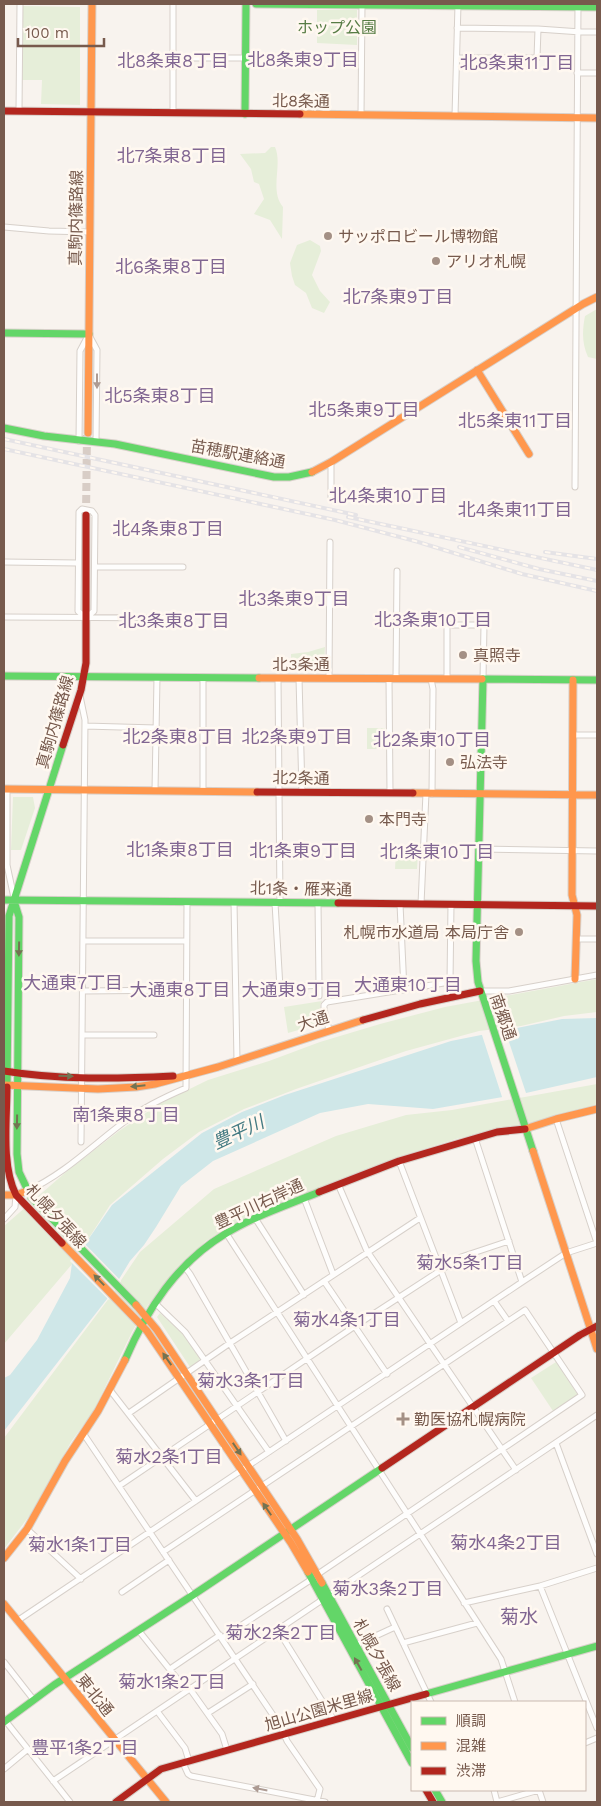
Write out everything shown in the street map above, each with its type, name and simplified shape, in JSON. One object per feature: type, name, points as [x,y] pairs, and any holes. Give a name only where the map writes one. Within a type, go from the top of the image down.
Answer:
[{"type":"main road","name":"真駒内篠路線","points":[[88,434],[92,4]]},
{"type":"main road","points":[[245,114],[246,4]]},
{"type":"main road","points":[[256,4],[578,5],[597,7]]},
{"type":"main road","name":"北8条通","points":[[4,111],[597,118]]},
{"type":"main road","name":"苗穂駅連絡通","points":[[79,441],[96,442],[274,477],[301,475],[312,472],[576,309],[597,298]]},
{"type":"main road","points":[[4,333],[88,334]]},
{"type":"main road","points":[[477,370],[529,454]]},
{"type":"main road","points":[[4,428],[79,441]]},
{"type":"main road","name":"真駒内篠路線","points":[[14,900],[80,694],[84,676],[86,662],[86,515]]},
{"type":"main road","name":"北3条通","points":[[4,676],[597,680]]},
{"type":"main road","name":"南郷通","points":[[483,679],[476,962],[480,991],[566,1253],[594,1327],[597,1349]]},
{"type":"main road","points":[[573,680],[572,895],[577,916],[575,979]]},
{"type":"main road","name":"北2条通","points":[[6,790],[597,795]]},
{"type":"main road","name":"北1条・雁来通","points":[[4,900],[597,906]]},
{"type":"main road","name":"札幌夕張線","points":[[14,900],[9,916],[6,1071],[8,1174],[11,1187],[16,1195],[142,1324],[183,1376]]},
{"type":"main road","name":"札幌夕張線","points":[[14,900],[19,917],[17,1162],[20,1177],[34,1201],[146,1317],[183,1376],[288,1532],[315,1577],[330,1596],[356,1645],[411,1761]]},
{"type":"main road","name":"大通","points":[[6,1085],[120,1088],[154,1084],[237,1061],[329,1030],[406,1007],[480,991]]},
{"type":"main road","name":"大通","points":[[6,1071],[82,1077],[186,1076]]},
{"type":"main road","name":"豊平川右岸通","points":[[4,1558],[27,1529],[65,1461],[110,1390],[142,1324],[155,1303],[184,1266],[204,1247],[255,1218],[399,1161],[497,1132],[597,1109]]},
{"type":"main road","points":[[4,1195],[16,1195],[27,1191]]},
{"type":"main road","points":[[4,1721],[33,1699],[193,1596],[594,1327]]},
{"type":"main road","name":"札幌夕張線","points":[[315,1577],[322,1600],[411,1746]]},
{"type":"main road","name":"東北通","points":[[4,1604],[166,1802]]},
{"type":"main road","name":"旭山公園米里線","points":[[116,1802],[146,1778],[161,1769],[597,1646]]},
{"type":"main road","points":[[427,1791],[433,1802]]},
{"type":"main road","points":[[436,1791],[442,1802]]},
{"type":"street","points":[[19,111],[20,4]]},
{"type":"street","points":[[173,4],[173,114]]},
{"type":"street","points":[[360,4],[360,115]]},
{"type":"street","points":[[455,116],[458,4]]},
{"type":"street","points":[[575,487],[578,5]]},
{"type":"street","points":[[457,28],[597,32]]},
{"type":"street","points":[[457,58],[537,58],[538,29]]},
{"type":"street","points":[[173,58],[246,58]]},
{"type":"street","points":[[577,73],[597,73]]},
{"type":"street","points":[[4,226],[49,231],[90,232]]},
{"type":"street","points":[[79,441],[80,351],[88,334]]},
{"type":"street","points":[[88,334],[97,350],[96,442]]},
{"type":"street","points":[[331,462],[331,497]]},
{"type":"street","points":[[82,509],[92,511],[95,515],[94,611],[86,618],[78,611],[79,512],[82,509]]},
{"type":"street","points":[[330,542],[330,678]]},
{"type":"street","points":[[4,562],[78,563]]},
{"type":"street","points":[[95,567],[182,568]]},
{"type":"street","points":[[390,793],[392,678],[397,571]]},
{"type":"street","points":[[4,617],[182,618]]},
{"type":"street","points":[[447,679],[447,625],[484,625],[483,679]]},
{"type":"street","points":[[155,791],[157,677]]},
{"type":"street","points":[[203,677],[203,791]]},
{"type":"street","points":[[278,678],[280,988],[319,985]]},
{"type":"street","points":[[299,678],[302,792]]},
{"type":"street","points":[[421,904],[429,793],[433,689],[431,679]]},
{"type":"street","points":[[80,694],[85,726],[81,1142]]},
{"type":"street","points":[[85,726],[156,728]]},
{"type":"street","points":[[573,735],[597,735]]},
{"type":"street","points":[[6,790],[7,865],[14,900]]},
{"type":"street","points":[[479,849],[597,851]]},
{"type":"street","points":[[27,1191],[58,1175],[128,1119],[150,1104],[186,1088],[187,902]]},
{"type":"street","points":[[234,902],[237,1061]]},
{"type":"street","points":[[318,903],[320,996]]},
{"type":"street","points":[[400,904],[404,990]]},
{"type":"street","points":[[329,1030],[324,1009],[324,1005],[327,1002],[450,982],[451,904]]},
{"type":"street","points":[[576,939],[597,939]]},
{"type":"street","points":[[83,942],[186,941]]},
{"type":"street","points":[[480,991],[509,991],[597,975]]},
{"type":"street","points":[[82,991],[186,990]]},
{"type":"street","points":[[82,1035],[154,1035]]},
{"type":"street","points":[[17,1621],[566,1253],[597,1243],[556,1119]]},
{"type":"street","points":[[475,1138],[522,1282]]},
{"type":"street","points":[[399,1161],[461,1323]]},
{"type":"street","points":[[338,1184],[368,1251],[472,1408],[516,1470]]},
{"type":"street","points":[[4,1219],[16,1207],[16,1195]]},
{"type":"street","points":[[304,1198],[334,1274]]},
{"type":"street","points":[[255,1218],[304,1295]]},
{"type":"street","points":[[129,1413],[230,1343],[420,1218]]},
{"type":"street","points":[[226,1233],[336,1407],[501,1660],[515,1701]]},
{"type":"street","points":[[118,1486],[440,1270],[461,1257],[509,1242]]},
{"type":"street","points":[[184,1266],[286,1441]]},
{"type":"street","points":[[324,1281],[356,1326],[386,1374]]},
{"type":"street","points":[[494,1301],[508,1321]]},
{"type":"street","points":[[155,1303],[185,1332],[269,1452]]},
{"type":"street","points":[[164,1552],[525,1310],[555,1352],[582,1395],[315,1577],[170,1669]]},
{"type":"street","points":[[110,1390],[196,1501]]},
{"type":"street","points":[[54,1781],[597,1415]]},
{"type":"street","points":[[83,1433],[236,1658],[285,1734],[287,1741],[320,1789],[314,1801]]},
{"type":"street","points":[[556,1443],[597,1554]]},
{"type":"street","points":[[27,1529],[81,1579]]},
{"type":"street","points":[[122,1592],[169,1560]]},
{"type":"street","points":[[464,1603],[540,1586],[597,1568]]},
{"type":"street","points":[[540,1586],[597,1728]]},
{"type":"street","points":[[387,1609],[431,1701]]},
{"type":"street","points":[[403,1643],[477,1623]]},
{"type":"street","points":[[356,1645],[395,1627]]},
{"type":"street","points":[[139,1630],[208,1713],[222,1734],[227,1750]]},
{"type":"street","points":[[278,1630],[334,1720]]},
{"type":"street","points":[[4,1662],[33,1699]]},
{"type":"street","points":[[208,1713],[253,1684]]},
{"type":"street","points":[[157,1711],[185,1748],[188,1774],[191,1776],[325,1802]]},
{"type":"street","points":[[4,1721],[54,1781],[68,1801]]},
{"type":"street","points":[[4,1769],[28,1749]]},
{"type":"street","points":[[494,1791],[498,1802],[536,1791]]},
{"type":"green space","points":[[23,6],[80,7],[80,105],[41,104],[42,80],[22,80]]},
{"type":"green space","name":"ホップ公園","points":[[317,10],[357,10],[357,45],[317,43]]},
{"type":"green space","points":[[271,147],[275,147],[278,162],[276,185],[279,200],[283,207],[282,239],[270,220],[254,214],[264,199],[259,184],[254,182],[251,169],[240,154],[265,153]]},
{"type":"green space","points":[[310,240],[320,246],[321,251],[312,275],[320,291],[330,302],[324,313],[312,308],[306,293],[295,285],[292,276],[290,263],[297,245]]},
{"type":"green space","points":[[597,309],[597,359],[588,357],[583,332],[585,316]]},
{"type":"green space","points":[[325,647],[324,666],[291,665],[291,654]]},
{"type":"green space","points":[[367,728],[385,728],[385,749],[367,749]]},
{"type":"green space","points":[[13,797],[33,797],[35,808],[21,850],[11,850]]},
{"type":"green space","points":[[396,851],[418,851],[417,869],[395,869]]},
{"type":"green space","points":[[597,979],[597,1012],[564,1016],[521,1026],[479,1031],[406,1051],[244,1109],[199,1132],[163,1159],[110,1205],[73,1263],[4,1344],[4,1226],[66,1172],[119,1131],[159,1104],[208,1080],[380,1024],[445,1007]]},
{"type":"green space","points":[[322,1001],[320,1005],[323,1023],[288,1033],[284,1007]]},
{"type":"green space","points":[[597,1084],[597,1107],[512,1128],[456,1139],[398,1157],[258,1213],[231,1225],[206,1241],[171,1276],[148,1305],[132,1332],[93,1412],[71,1442],[30,1515],[4,1549],[4,1438],[107,1301],[140,1252],[214,1189],[336,1136],[406,1115],[452,1110]]},
{"type":"green space","points":[[160,1313],[182,1333],[201,1359],[190,1367],[157,1317]]},
{"type":"green space","points":[[556,1362],[578,1395],[553,1411],[531,1378]]},
{"type":"water","name":"豊平川","points":[[597,1018],[597,1077],[526,1093],[433,1109],[368,1104],[320,1113],[213,1161],[181,1186],[144,1245],[130,1261],[107,1299],[4,1431],[4,1378],[10,1375],[37,1340],[70,1278],[72,1263],[112,1205],[202,1133],[242,1112],[285,1095],[451,1041],[562,1019]]},
{"type":"pier","points":[[504,1027],[527,1096],[503,1100],[481,1032]]},
{"type":"pier","points":[[83,1242],[121,1281],[109,1300],[70,1261]]},
{"type":"tunnel","points":[[86,515],[87,435]]},
{"type":"railway","points":[[4,439],[356,515]]},
{"type":"railway","points":[[4,449],[335,520],[415,541],[522,574],[597,591]]},
{"type":"railway","points":[[348,517],[597,570]]},
{"type":"railway","points":[[459,547],[539,569],[597,581]]},
{"type":"railway","points":[[545,552],[597,559]]},
{"type":"traffic: fast","points":[[245,114],[246,4]]},
{"type":"traffic: fast","points":[[256,4],[597,7]]},
{"type":"traffic: fast","points":[[4,333],[89,334]]},
{"type":"traffic: fast","points":[[4,428],[44,436],[115,444],[274,477],[289,477],[312,472]]},
{"type":"traffic: fast","points":[[4,676],[259,678]]},
{"type":"traffic: fast","points":[[482,679],[597,680]]},
{"type":"traffic: fast","points":[[483,679],[476,961],[478,982],[533,1151]]},
{"type":"traffic: fast","points":[[7,1087],[9,916],[63,745]]},
{"type":"traffic: fast","points":[[4,900],[338,903]]},
{"type":"traffic: fast","points":[[14,901],[19,917],[17,1154],[19,1172],[31,1197],[136,1305]]},
{"type":"traffic: fast","points":[[125,1360],[154,1305],[178,1273],[192,1259],[236,1228],[259,1216],[319,1192]]},
{"type":"traffic: fast","points":[[4,1722],[54,1685],[193,1595],[382,1468]]},
{"type":"traffic: fast","points":[[308,1572],[411,1761]]},
{"type":"traffic: fast","points":[[322,1583],[411,1746]]},
{"type":"traffic: fast","points":[[426,1694],[597,1646]]},
{"type":"traffic: fast","points":[[436,1791],[442,1802]]},
{"type":"traffic: slow","points":[[88,433],[92,4]]},
{"type":"traffic: slow","points":[[300,114],[597,118]]},
{"type":"traffic: slow","points":[[312,472],[597,297]]},
{"type":"traffic: slow","points":[[477,370],[529,454]]},
{"type":"traffic: slow","points":[[259,678],[482,679]]},
{"type":"traffic: slow","points":[[573,680],[572,895],[577,915],[575,979]]},
{"type":"traffic: slow","points":[[4,789],[257,792]]},
{"type":"traffic: slow","points":[[413,793],[597,795]]},
{"type":"traffic: slow","points":[[4,1085],[98,1089],[155,1084],[218,1067],[363,1020]]},
{"type":"traffic: slow","points":[[525,1129],[597,1109]]},
{"type":"traffic: slow","points":[[533,1151],[597,1349]]},
{"type":"traffic: slow","points":[[4,1195],[16,1195],[27,1191]]},
{"type":"traffic: slow","points":[[62,1243],[147,1331],[291,1543],[308,1572]]},
{"type":"traffic: slow","points":[[136,1305],[157,1330],[297,1539],[322,1583]]},
{"type":"traffic: slow","points":[[4,1558],[27,1529],[65,1461],[98,1411],[125,1360]]},
{"type":"traffic: slow","points":[[4,1604],[166,1802]]},
{"type":"traffic: jam","points":[[4,111],[300,114]]},
{"type":"traffic: jam","points":[[63,745],[81,690],[86,663],[86,515]]},
{"type":"traffic: jam","points":[[257,792],[413,793]]},
{"type":"traffic: jam","points":[[338,903],[597,906]]},
{"type":"traffic: jam","points":[[363,1020],[420,1004],[480,991]]},
{"type":"traffic: jam","points":[[4,1071],[88,1078],[173,1076]]},
{"type":"traffic: jam","points":[[7,1087],[6,1142],[11,1183],[16,1195],[62,1243]]},
{"type":"traffic: jam","points":[[319,1192],[399,1161],[497,1132],[525,1129]]},
{"type":"traffic: jam","points":[[382,1468],[580,1335],[597,1326]]},
{"type":"traffic: jam","points":[[116,1802],[161,1769],[426,1694]]},
{"type":"traffic: jam","points":[[427,1791],[433,1802]]},
{"type":"place","name":"サッポロビール博物館","points":[[328,236]]},
{"type":"place","name":"アリオ札幌","points":[[436,261]]},
{"type":"place","name":"真照寺","points":[[463,655]]},
{"type":"place","name":"弘法寺","points":[[450,762]]},
{"type":"place","name":"本門寺","points":[[369,819]]},
{"type":"place","name":"札幌市水道局 本局庁舎","points":[[519,932]]},
{"type":"place","name":"勤医協札幌病院","points":[[403,1419]]},
{"type":"district","name":"北8条東9丁目","points":[[303,59]]},
{"type":"district","name":"北8条東8丁目","points":[[173,60]]},
{"type":"district","name":"北8条東11丁目","points":[[517,62]]},
{"type":"district","name":"北7条東8丁目","points":[[172,155]]},
{"type":"district","name":"北6条東8丁目","points":[[171,266]]},
{"type":"district","name":"北7条東9丁目","points":[[398,296]]},
{"type":"district","name":"北5条東8丁目","points":[[160,395]]},
{"type":"district","name":"北5条東9丁目","points":[[364,409]]},
{"type":"district","name":"北5条東11丁目","points":[[515,420]]},
{"type":"district","name":"北4条東10丁目","points":[[388,495]]},
{"type":"district","name":"北4条東11丁目","points":[[515,509]]},
{"type":"district","name":"北4条東8丁目","points":[[168,528]]},
{"type":"district","name":"北3条東9丁目","points":[[294,598]]},
{"type":"district","name":"北3条東10丁目","points":[[433,619]]},
{"type":"district","name":"北3条東8丁目","points":[[174,620]]},
{"type":"district","name":"北2条東8丁目","points":[[178,736]]},
{"type":"district","name":"北2条東9丁目","points":[[297,736]]},
{"type":"district","name":"北2条東10丁目","points":[[432,739]]},
{"type":"district","name":"北1条東8丁目","points":[[180,849]]},
{"type":"district","name":"北1条東9丁目","points":[[303,850]]},
{"type":"district","name":"北1条東10丁目","points":[[437,851]]},
{"type":"district","name":"大通東7丁目","points":[[73,982]]},
{"type":"district","name":"大通東10丁目","points":[[408,984]]},
{"type":"district","name":"大通東8丁目","points":[[180,989]]},
{"type":"district","name":"大通東9丁目","points":[[292,989]]},
{"type":"district","name":"南1条東8丁目","points":[[126,1114]]},
{"type":"district","name":"菊水5条1丁目","points":[[470,1262]]},
{"type":"district","name":"菊水4条1丁目","points":[[347,1319]]},
{"type":"district","name":"菊水3条1丁目","points":[[251,1380]]},
{"type":"district","name":"菊水2条1丁目","points":[[169,1456]]},
{"type":"district","name":"菊水4条2丁目","points":[[506,1542]]},
{"type":"district","name":"菊水1条1丁目","points":[[80,1544]]},
{"type":"district","name":"菊水3条2丁目","points":[[388,1588]]},
{"type":"district","name":"菊水","points":[[519,1616]]},
{"type":"district","name":"菊水2条2丁目","points":[[281,1632]]},
{"type":"district","name":"菊水1条2丁目","points":[[172,1681]]},
{"type":"district","name":"豊平1条2丁目","points":[[85,1747]]}]
